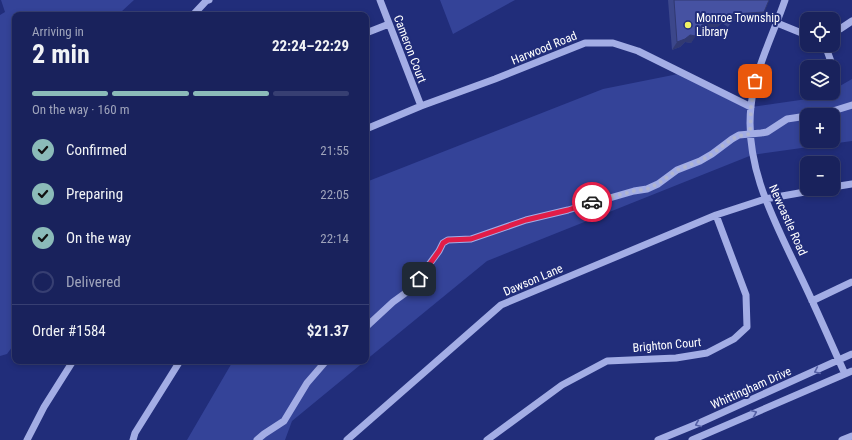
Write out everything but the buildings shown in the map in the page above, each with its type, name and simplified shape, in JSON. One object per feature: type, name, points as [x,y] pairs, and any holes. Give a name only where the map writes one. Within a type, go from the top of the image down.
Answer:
[{"type":"street","points":[[196,12],[206,1],[209,0]]},
{"type":"street","name":"Cameron Court","points":[[380,0],[421,106]]},
{"type":"street","name":"Newcastle Road","points":[[785,0],[755,81],[751,107],[750,134],[752,155],[765,199],[839,360],[849,372]]},
{"type":"street","points":[[840,29],[852,21]]},
{"type":"street","points":[[777,23],[800,32]]},
{"type":"street","points":[[369,32],[389,24]]},
{"type":"street","name":"Harwood Road","points":[[369,129],[421,106],[585,43],[613,43],[638,51],[751,107]]},
{"type":"street","points":[[840,109],[852,105]]},
{"type":"street","points":[[369,324],[411,289],[439,251],[443,243],[448,240],[471,239],[526,220],[568,210],[634,191],[647,189],[658,184],[677,170],[700,161],[712,154],[732,139],[739,136],[767,132],[787,119],[800,117]]},
{"type":"street","points":[[840,186],[852,184]]},
{"type":"street","name":"Dawson Lane","points":[[347,440],[501,305],[716,215],[765,199],[800,193]]},
{"type":"street","name":"Brighton Court","points":[[487,440],[562,385],[607,361],[676,358],[707,353],[734,339],[747,327],[746,295],[716,215]]},
{"type":"street","points":[[812,301],[852,282]]},
{"type":"street","name":"Whittingham Drive","points":[[658,440],[852,354]]},
{"type":"street","points":[[27,440],[44,407],[71,364]]},
{"type":"street","points":[[133,440],[135,433],[178,364]]},
{"type":"street","points":[[257,440],[284,421],[307,383],[323,364]]},
{"type":"street","name":"Whittingham Drive","points":[[692,440],[849,372]]},
{"type":"street","points":[[842,440],[852,436]]},
{"type":"shaded area","points":[[1,0],[134,0],[121,12],[12,12],[12,347],[7,354],[0,356],[0,15],[5,12]]},
{"type":"shaded area","points":[[440,0],[515,0],[453,34]]},
{"type":"shaded area","points":[[683,73],[751,107],[800,100],[840,100],[840,86],[852,79],[852,141],[840,143],[840,108],[800,108],[800,148],[802,148],[752,155],[487,261],[369,358],[369,181],[603,89]]},
{"type":"shaded area","points":[[231,364],[361,364],[292,421],[285,440],[187,440]]},
{"type":"way so far","points":[[592,202],[647,189],[658,184],[677,170],[686,168],[712,154],[732,139],[750,134],[751,107],[755,81]]},
{"type":"place","name":"Monroe Township Library","points":[[688,25]]},
{"type":"route","points":[[419,279],[443,243],[448,240],[471,239],[526,220],[568,210],[592,202]]}]
